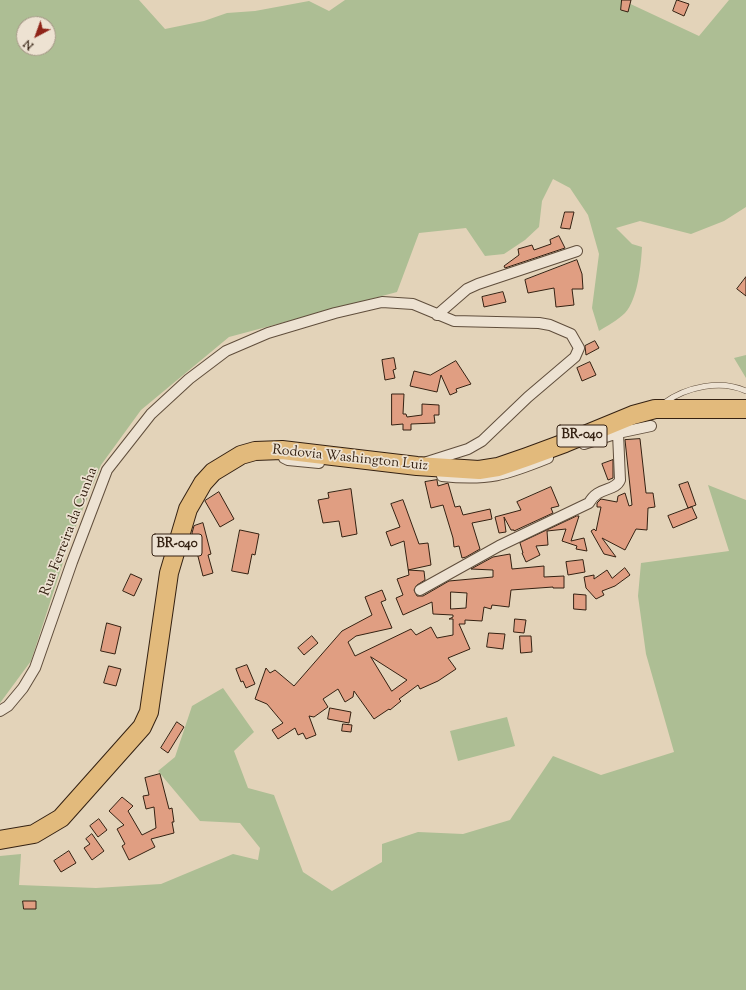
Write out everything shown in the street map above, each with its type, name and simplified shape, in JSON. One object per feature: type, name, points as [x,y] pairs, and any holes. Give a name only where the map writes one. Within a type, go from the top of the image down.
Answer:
[{"type":"highway","name":"Rodovia Washington Luiz","points":[[0,840],[34,834],[61,818],[142,728],[149,712],[169,573],[188,509],[203,483],[213,472],[226,463],[241,455],[255,451],[282,450],[306,457],[352,462],[462,470],[498,467],[565,444],[591,437],[633,415],[746,409]]},
{"type":"street","points":[[437,315],[467,290],[478,284],[577,252]]},
{"type":"street","name":"Rua Ferreira da Cunha","points":[[0,711],[8,706],[23,688],[35,668],[72,562],[107,470],[151,414],[189,378],[226,351],[268,333],[335,313],[382,302],[401,302],[413,304],[454,321],[538,322],[550,325],[571,334],[578,344],[579,351],[575,357],[528,397],[482,441],[468,449],[417,466]]},
{"type":"street","points":[[352,462],[467,479],[486,478],[506,474],[591,437],[618,433],[657,414]]},
{"type":"street","points":[[420,590],[489,551],[589,503],[593,496],[600,491],[616,486],[620,480],[618,433]]},
{"type":"lane","points":[[657,414],[668,400],[681,394],[713,385],[725,384],[746,391]]},
{"type":"green space","points":[[0,0],[139,0],[165,29],[204,21],[227,13],[255,11],[309,1],[329,11],[345,0],[622,0],[699,36],[729,0],[746,0],[746,207],[724,221],[691,234],[640,221],[616,228],[632,244],[642,247],[640,272],[636,291],[625,313],[599,331],[592,308],[599,254],[588,215],[570,188],[553,179],[542,201],[539,227],[525,240],[504,254],[485,256],[466,228],[419,233],[397,292],[229,337],[141,410],[101,465],[71,538],[31,661],[0,703]]},
{"type":"green space","points":[[746,355],[746,378],[734,358]]},
{"type":"green space","points":[[708,485],[746,500],[746,990],[0,990],[0,856],[21,854],[19,885],[96,888],[161,884],[233,854],[258,860],[260,848],[240,823],[200,821],[158,771],[175,757],[192,706],[223,688],[254,732],[234,751],[248,788],[274,795],[303,872],[332,891],[382,862],[382,844],[418,832],[463,834],[510,820],[553,756],[601,775],[674,752],[646,654],[638,596],[641,563],[729,551]]},
{"type":"green space","points":[[507,717],[515,746],[458,761],[450,731]]},
{"type":"building","points":[[622,0],[631,0],[628,12],[621,10]]},
{"type":"building","points":[[677,0],[689,4],[684,16],[673,11]]},
{"type":"building","points":[[565,212],[574,212],[570,229],[561,228]]},
{"type":"building","points":[[559,236],[565,248],[505,268],[504,266],[519,255],[518,249],[532,245],[534,250],[551,244],[550,240]]},
{"type":"building","points":[[577,260],[582,274],[583,289],[572,289],[574,305],[556,307],[554,288],[528,293],[525,280]]},
{"type":"building","points":[[746,277],[746,296],[737,289]]},
{"type":"building","points":[[503,292],[506,302],[484,307],[482,297]]},
{"type":"building","points":[[595,341],[599,348],[586,355],[585,346]]},
{"type":"building","points":[[394,358],[396,369],[393,370],[395,378],[385,380],[382,360]]},
{"type":"building","points":[[456,361],[471,384],[456,389],[457,392],[450,395],[441,375],[437,392],[410,386],[414,371],[430,375]]},
{"type":"building","points":[[590,362],[596,375],[582,381],[577,368]]},
{"type":"building","points":[[392,394],[404,394],[403,414],[406,414],[407,417],[422,415],[422,404],[439,405],[439,415],[434,415],[435,423],[411,424],[411,430],[403,430],[403,424],[392,425]]},
{"type":"building","points":[[640,439],[646,493],[653,493],[655,507],[648,508],[647,530],[636,529],[625,550],[602,538],[616,557],[604,554],[591,531],[594,529],[596,531],[601,507],[597,507],[597,503],[601,499],[617,502],[618,496],[625,493],[629,506],[632,505],[625,440]]},
{"type":"building","points":[[613,460],[613,478],[608,480],[602,464]]},
{"type":"building","points":[[437,480],[438,486],[448,483],[455,507],[460,506],[463,515],[490,509],[492,519],[472,523],[480,549],[466,557],[462,558],[459,546],[454,547],[453,538],[443,505],[431,508],[425,482]]},
{"type":"building","points":[[688,482],[696,505],[688,508],[679,485]]},
{"type":"building","points":[[551,487],[559,506],[551,508],[553,513],[514,531],[511,530],[504,517],[506,532],[499,533],[495,517],[521,510],[517,502]]},
{"type":"building","points":[[351,489],[357,534],[342,537],[339,521],[323,523],[318,500],[329,498],[328,493]]},
{"type":"building","points":[[219,492],[234,519],[220,527],[205,501]]},
{"type":"building","points":[[403,500],[419,544],[428,543],[431,565],[408,570],[404,541],[391,546],[386,532],[400,527],[391,504]]},
{"type":"building","points":[[692,507],[697,518],[673,528],[668,516]]},
{"type":"building","points":[[579,516],[571,541],[584,538],[587,551],[576,549],[577,546],[562,541],[566,529],[547,531],[548,545],[536,546],[540,555],[526,562],[520,543]]},
{"type":"building","points":[[203,523],[211,554],[208,555],[213,573],[203,576],[192,533],[194,526]]},
{"type":"building","points":[[240,530],[259,534],[255,555],[252,554],[248,574],[232,571]]},
{"type":"building","points":[[510,554],[512,569],[544,566],[544,577],[564,576],[564,588],[553,587],[511,590],[509,607],[492,605],[491,609],[484,607],[482,621],[465,620],[465,624],[459,624],[470,649],[448,658],[456,669],[438,681],[420,689],[418,685],[399,699],[401,701],[390,710],[389,709],[374,719],[354,691],[353,697],[345,702],[338,689],[323,699],[328,707],[314,717],[309,716],[316,735],[306,739],[303,733],[298,735],[295,728],[278,739],[272,730],[283,723],[267,704],[255,699],[266,668],[270,673],[275,670],[294,686],[342,631],[372,615],[365,597],[382,590],[386,600],[381,602],[392,628],[356,636],[348,642],[355,656],[411,629],[416,635],[431,627],[437,638],[453,635],[453,619],[449,619],[453,617],[453,615],[433,614],[432,602],[403,615],[396,598],[403,595],[397,579],[409,575],[408,570],[424,571],[425,580],[417,585],[414,590],[417,596],[423,596],[449,581],[493,577],[493,570],[471,569],[493,557]],"holes":[[[451,592],[467,593],[466,608],[451,609]],[[371,657],[407,680],[392,691]]]},
{"type":"building","points":[[583,560],[585,572],[568,575],[566,562]]},
{"type":"building","points":[[625,568],[630,575],[615,586],[602,591],[604,595],[596,599],[586,588],[584,577],[594,575],[594,579],[607,570],[612,578]]},
{"type":"building","points":[[131,574],[142,579],[134,596],[123,591]]},
{"type":"building","points":[[574,594],[586,595],[586,610],[574,609]]},
{"type":"building","points":[[515,619],[526,620],[524,633],[514,632]]},
{"type":"building","points":[[107,623],[121,627],[115,654],[101,651]]},
{"type":"building","points":[[489,633],[505,634],[503,649],[487,647]]},
{"type":"building","points":[[312,636],[318,643],[304,655],[298,648]]},
{"type":"building","points":[[520,636],[531,636],[532,652],[521,653]]},
{"type":"building","points":[[247,665],[255,684],[246,688],[243,681],[241,682],[236,669]]},
{"type":"building","points":[[109,666],[121,669],[116,686],[104,683]]},
{"type":"building","points":[[330,708],[351,712],[349,723],[328,719]]},
{"type":"building","points":[[177,722],[184,727],[168,753],[161,748]]},
{"type":"building","points":[[343,724],[352,725],[351,732],[342,731]]},
{"type":"building","points":[[160,774],[169,809],[172,808],[174,833],[151,839],[155,847],[129,860],[122,846],[125,844],[117,829],[124,825],[109,811],[122,797],[133,806],[128,811],[142,835],[156,828],[154,807],[146,809],[143,796],[149,795],[145,778]]},
{"type":"building","points":[[99,819],[107,830],[98,837],[90,826]]},
{"type":"building","points":[[92,834],[104,851],[92,860],[84,848],[90,844],[86,839]]},
{"type":"building","points":[[69,851],[76,863],[61,872],[54,861]]},
{"type":"building","points":[[23,901],[36,901],[36,909],[24,909]]}]
